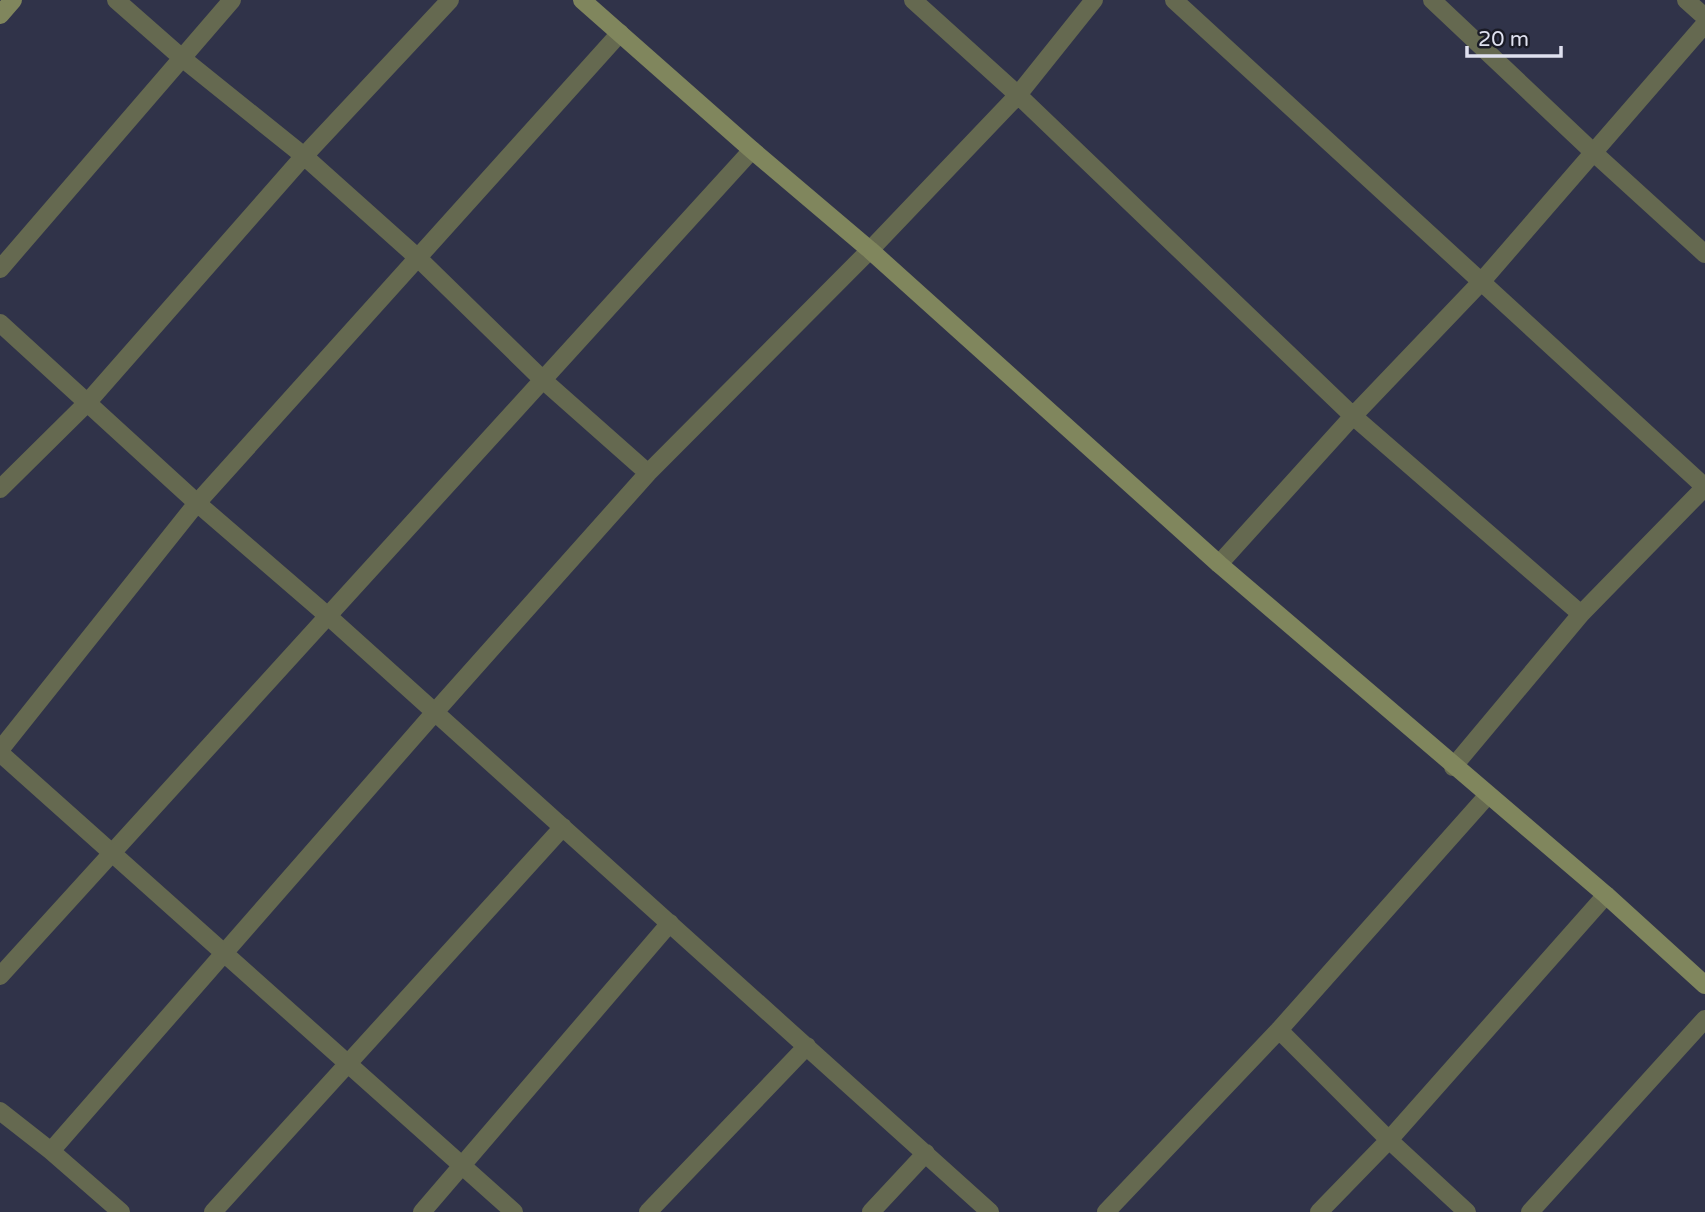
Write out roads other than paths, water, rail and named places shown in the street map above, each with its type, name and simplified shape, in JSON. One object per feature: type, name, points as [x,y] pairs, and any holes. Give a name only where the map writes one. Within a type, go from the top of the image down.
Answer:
[{"type":"street","points":[[0,15],[13,0]]},
{"type":"street","points":[[116,0],[182,58],[304,156],[418,258],[543,380],[648,473]]},
{"type":"street","points":[[0,269],[232,0]]},
{"type":"street","points":[[0,489],[87,403],[304,156],[450,0]]},
{"type":"street","points":[[582,0],[870,250],[1219,564],[1606,895],[1705,985]]},
{"type":"street","points":[[913,0],[1018,95],[1353,416],[1581,614]]},
{"type":"street","points":[[51,1151],[648,473],[870,250],[1018,95],[1094,0]]},
{"type":"street","points":[[1174,0],[1705,487],[1581,614],[1453,766]]},
{"type":"street","points":[[1432,0],[1705,254]]},
{"type":"street","points":[[1686,0],[1705,18]]},
{"type":"street","points":[[1219,564],[1353,416],[1482,281],[1705,24]]},
{"type":"street","points":[[514,1212],[0,751],[197,503],[620,33]]},
{"type":"street","points":[[0,976],[752,150]]},
{"type":"street","points":[[0,323],[197,503],[328,616],[990,1212]]},
{"type":"street","points":[[1106,1212],[1279,1030],[1488,795]]},
{"type":"street","points":[[213,1212],[563,827]]},
{"type":"street","points":[[1319,1212],[1389,1140],[1606,895]]},
{"type":"street","points":[[422,1212],[670,923]]},
{"type":"street","points":[[1530,1212],[1705,1019]]},
{"type":"street","points":[[1279,1030],[1389,1140],[1467,1212]]},
{"type":"street","points":[[648,1212],[807,1046]]},
{"type":"street","points":[[0,1111],[121,1212]]},
{"type":"street","points":[[871,1212],[926,1153]]}]
